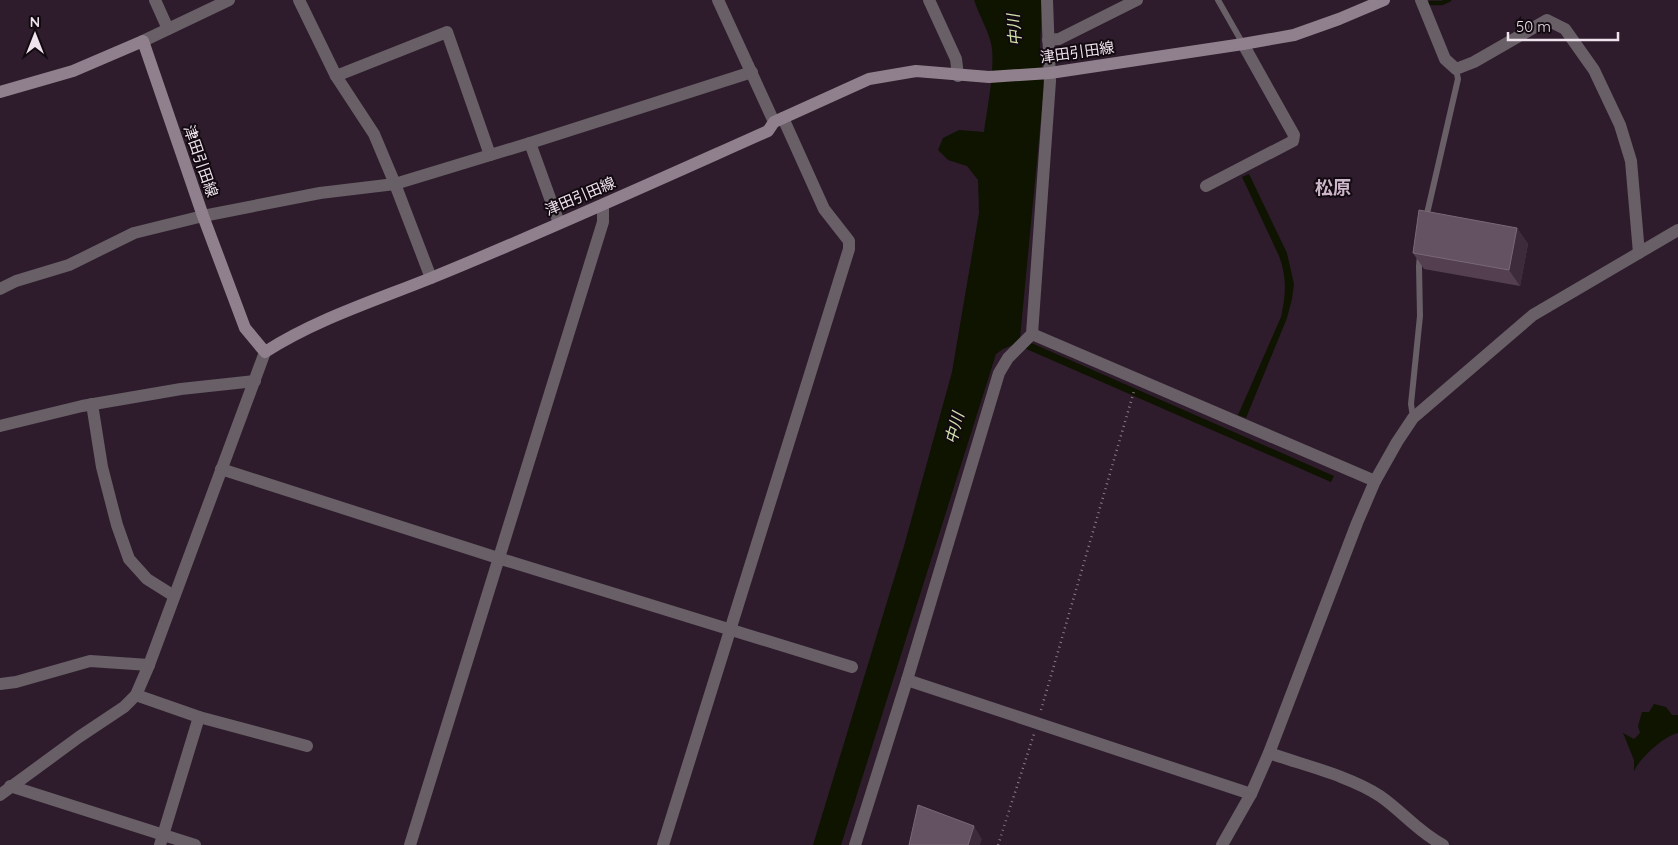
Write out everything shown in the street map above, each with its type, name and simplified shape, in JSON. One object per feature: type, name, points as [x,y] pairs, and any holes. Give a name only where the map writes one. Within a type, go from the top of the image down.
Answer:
[{"type":"main road","name":"津田引田線","points":[[143,41],[203,216],[245,328],[265,352],[286,338],[323,320],[431,278],[768,132],[779,120],[869,79],[916,71],[958,76],[989,77],[1047,73],[1243,44],[1294,35],[1384,0]]},
{"type":"main road","points":[[0,92],[20,88],[73,71],[143,41]]},
{"type":"street","points":[[155,0],[168,29]]},
{"type":"street","points":[[143,41],[229,0]]},
{"type":"street","points":[[299,0],[336,76],[374,134],[431,278]]},
{"type":"street","points":[[663,845],[850,241],[824,209],[779,120],[752,72],[718,0]]},
{"type":"street","points":[[929,0],[956,58],[958,76]]},
{"type":"street","points":[[855,845],[907,680],[999,372],[1008,358],[1032,334],[1047,73],[1047,0]]},
{"type":"street","points":[[1048,40],[1059,39],[1137,0]]},
{"type":"street","points":[[1421,0],[1445,59],[1456,69],[1474,62],[1547,20],[1565,29],[1594,70],[1620,125],[1631,161],[1639,253]]},
{"type":"street","points":[[336,76],[447,32],[490,155]]},
{"type":"street","points":[[1206,186],[1293,141],[1294,135],[1243,44]]},
{"type":"street","points":[[0,288],[69,264],[134,233],[203,216],[320,193],[395,184],[752,72]]},
{"type":"street","points":[[530,143],[559,223]]},
{"type":"street","points":[[410,845],[603,222],[603,205]]},
{"type":"street","points":[[1222,845],[1251,794],[1269,753],[1375,482],[1397,442],[1413,418],[1533,315],[1678,230]]},
{"type":"street","points":[[1032,334],[1375,482]]},
{"type":"street","points":[[0,795],[10,786],[124,707],[136,695],[149,665],[265,352]]},
{"type":"street","points":[[0,426],[92,404],[181,388],[255,381]]},
{"type":"street","points":[[92,404],[102,467],[116,525],[130,559],[147,579],[174,596]]},
{"type":"street","points":[[221,469],[498,558],[852,667]]},
{"type":"street","points":[[0,684],[16,682],[90,661],[149,665]]},
{"type":"street","points":[[907,680],[1251,794]]},
{"type":"street","points":[[136,695],[199,717],[307,746]]},
{"type":"street","points":[[162,840],[199,717]]},
{"type":"street","points":[[1269,753],[1359,785],[1380,796],[1427,836],[1443,845]]},
{"type":"street","points":[[10,786],[162,840],[195,845]]},
{"type":"lane","points":[[1218,0],[1243,44]]},
{"type":"lane","points":[[1424,226],[1458,79],[1456,69]]},
{"type":"lane","points":[[1413,418],[1411,404],[1420,316],[1419,266],[1421,250]]},
{"type":"path","points":[[998,845],[1037,724],[1138,380]]},
{"type":"water","name":"中川","points":[[974,0],[1042,0],[1040,48],[1044,87],[1020,338],[1334,476],[1331,482],[1015,344],[1003,349],[996,354],[841,845],[813,845],[904,546],[952,372],[979,213],[978,180],[967,166],[948,160],[938,150],[943,138],[959,130],[984,132],[992,75],[992,53],[989,37]]},
{"type":"water","points":[[1249,174],[1287,253],[1294,284],[1287,318],[1246,418],[1238,415],[1281,317],[1285,286],[1279,256],[1242,177]]},
{"type":"water","points":[[1654,704],[1666,707],[1672,715],[1678,715],[1678,733],[1666,738],[1653,748],[1641,760],[1634,771],[1634,760],[1623,733],[1634,739],[1640,733],[1638,726],[1642,712],[1649,712]]},
{"type":"building","points":[[1419,210],[1517,228],[1509,270],[1413,253]]},
{"type":"building","points":[[918,805],[974,826],[968,845],[909,845]]},
{"type":"waterway","points":[[1430,3],[1442,3],[1449,0]]},
{"type":"district","name":"松原","points":[[1333,187]]}]
